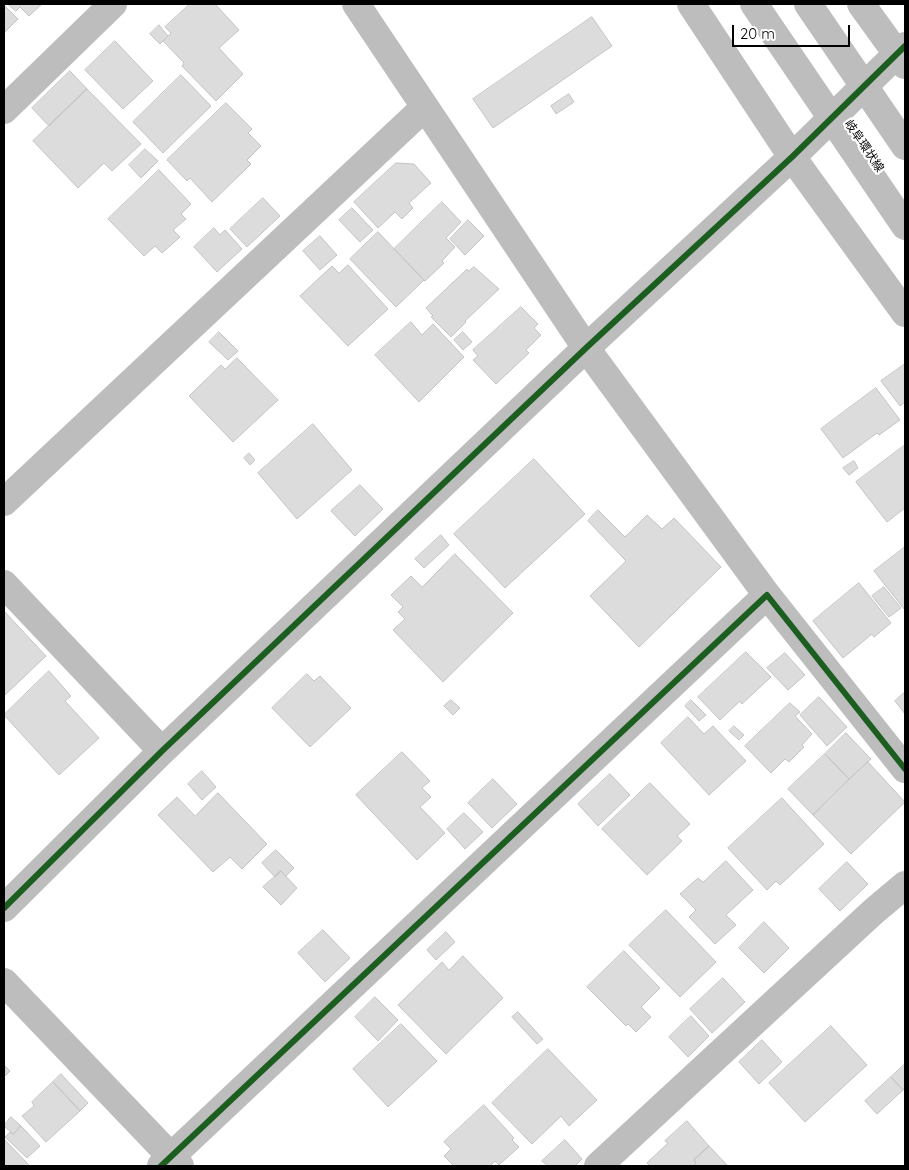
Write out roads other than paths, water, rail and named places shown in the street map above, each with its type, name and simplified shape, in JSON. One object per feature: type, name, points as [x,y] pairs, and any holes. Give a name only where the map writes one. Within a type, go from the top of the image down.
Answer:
[{"type":"street","points":[[4,110],[113,4]]},
{"type":"street","points":[[356,4],[586,348],[767,595],[905,769]]},
{"type":"street","points":[[692,4],[792,157],[905,313]]},
{"type":"street","name":"岐阜環状線","points":[[754,4],[905,226]]},
{"type":"street","points":[[808,4],[905,146]]},
{"type":"street","points":[[4,908],[162,752],[586,348],[902,54],[861,4]]},
{"type":"street","points":[[4,502],[425,107]]},
{"type":"street","points":[[4,584],[162,752]]},
{"type":"street","points":[[4,982],[170,1163],[767,595]]},
{"type":"street","points":[[598,1166],[874,911],[905,885]]}]
